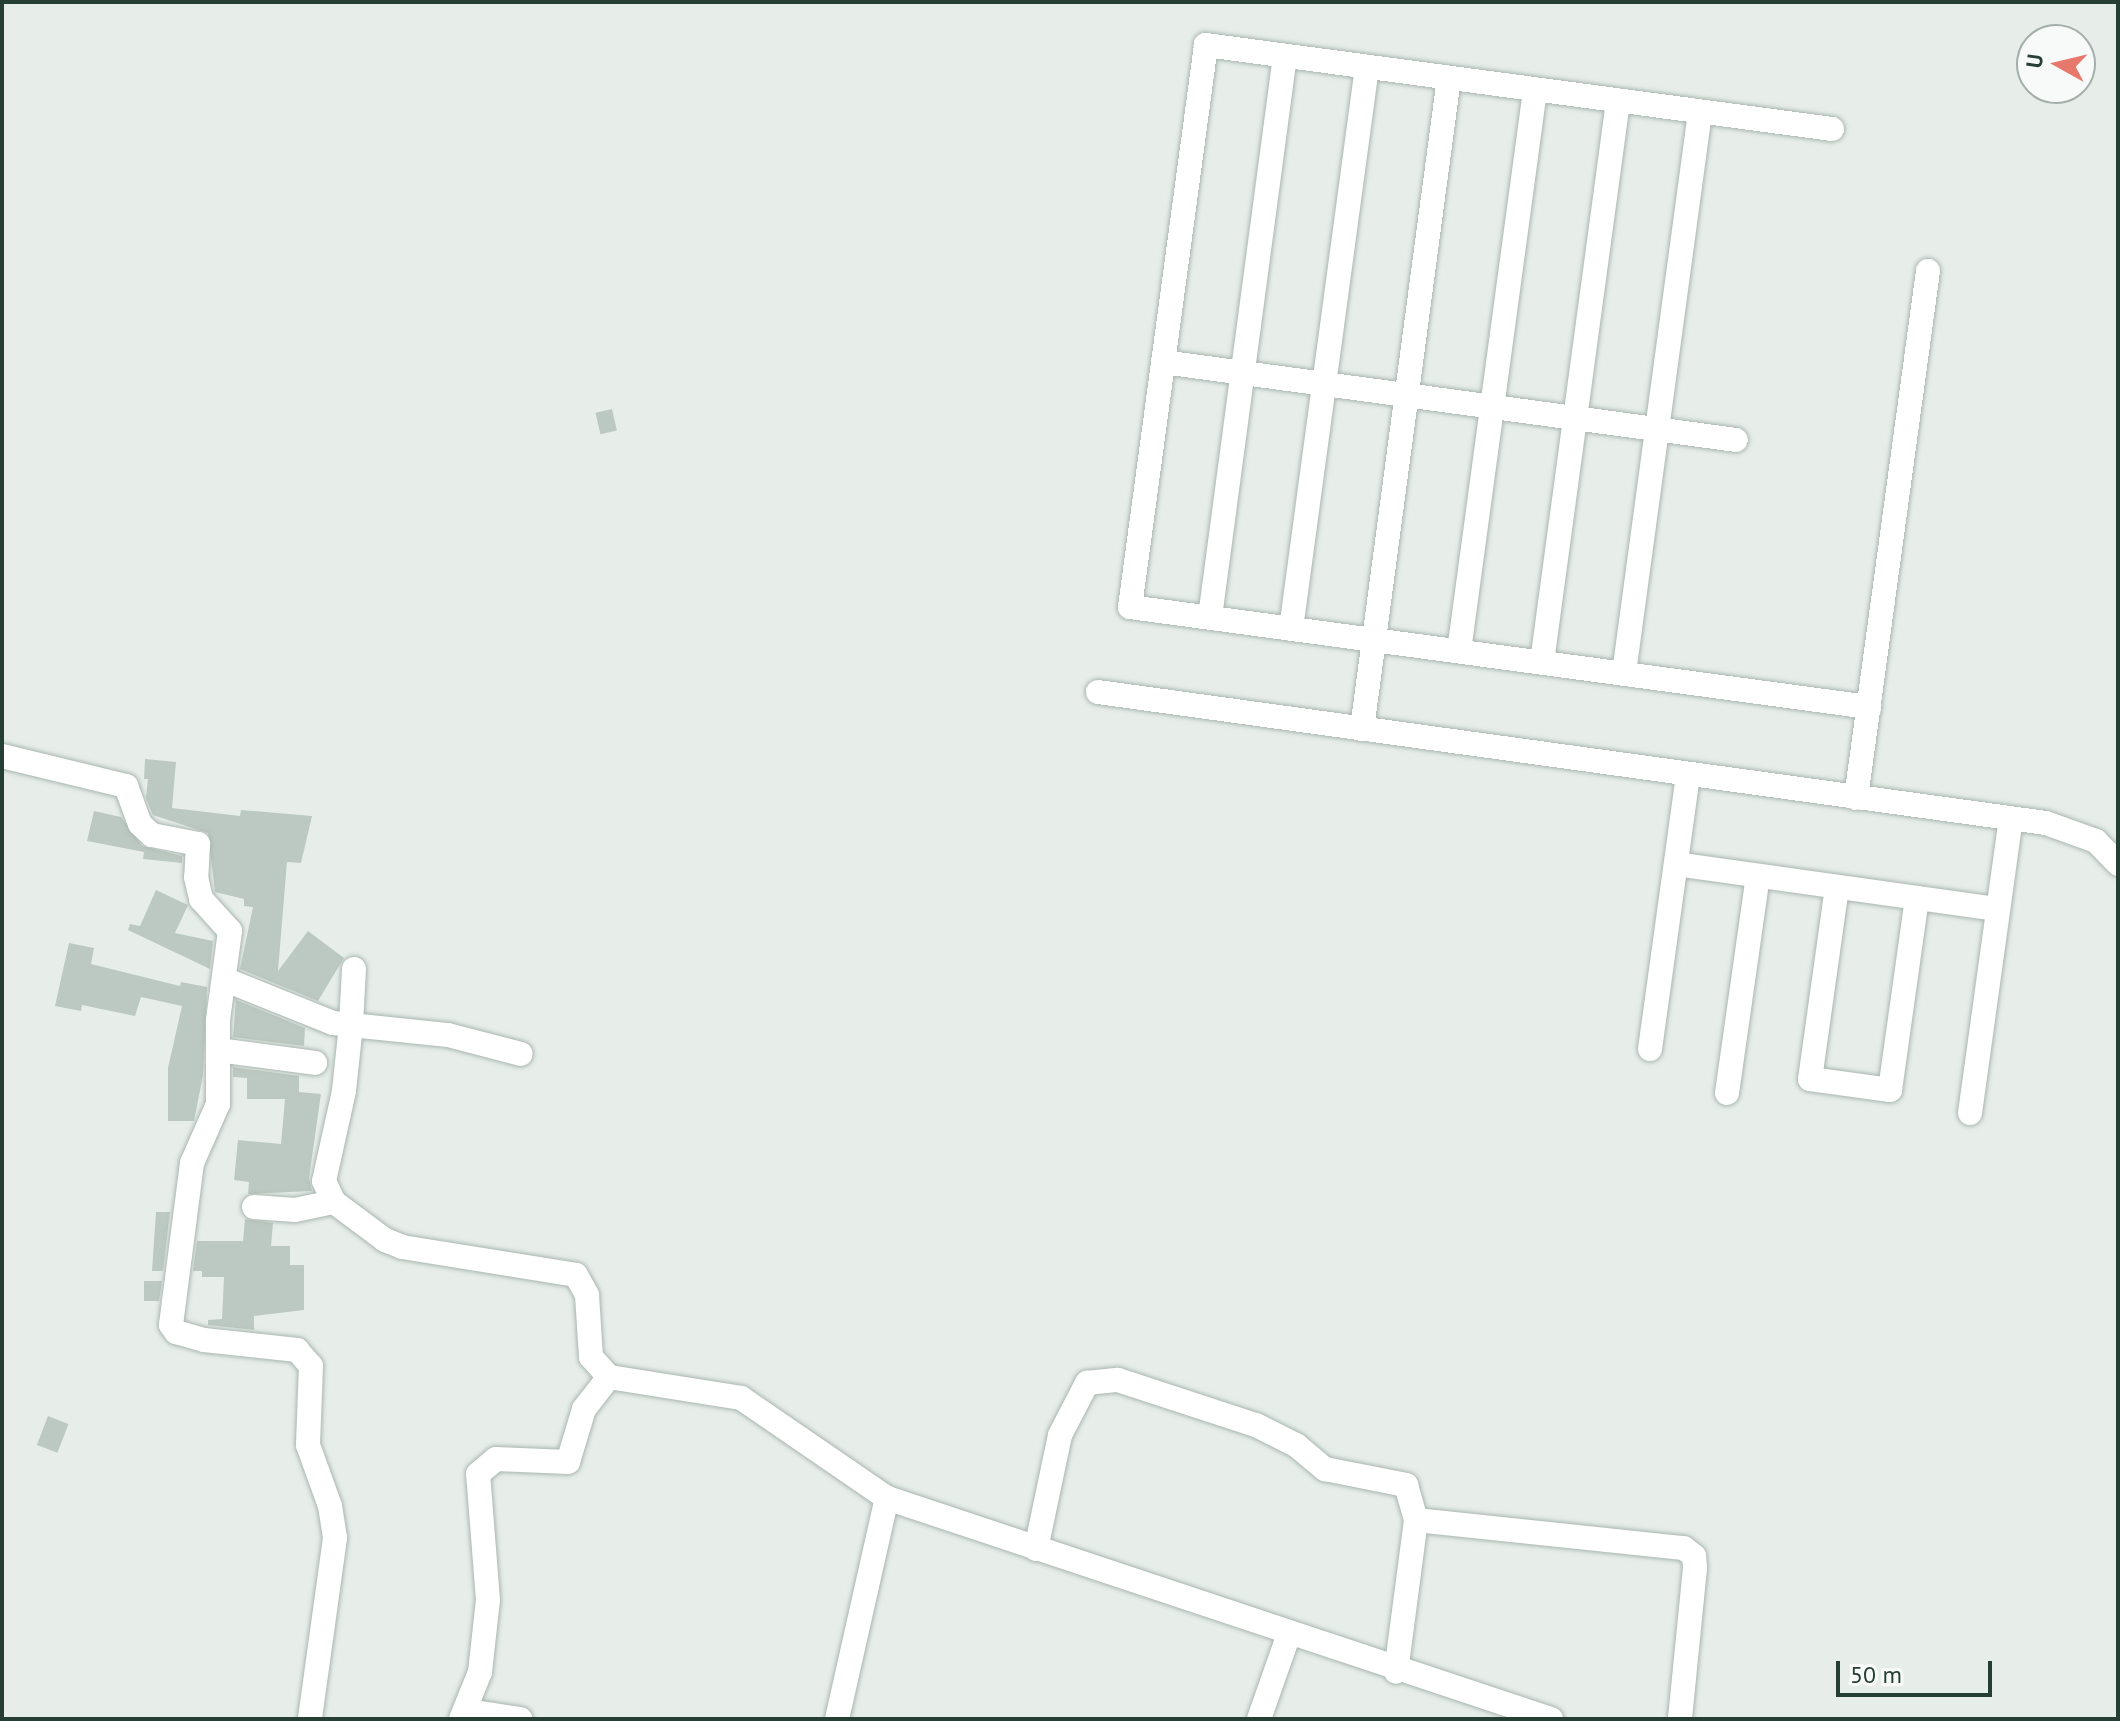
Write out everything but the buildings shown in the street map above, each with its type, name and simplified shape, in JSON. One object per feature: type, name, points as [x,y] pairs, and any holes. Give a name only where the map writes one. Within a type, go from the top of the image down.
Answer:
[{"type":"street","points":[[1832,129],[1206,45],[1130,607],[1869,707]]},
{"type":"street","points":[[1210,617],[1285,56]]},
{"type":"street","points":[[1291,629],[1367,67]]},
{"type":"street","points":[[1362,729],[1449,78]]},
{"type":"street","points":[[1459,651],[1535,90]]},
{"type":"street","points":[[1542,662],[1618,101]]},
{"type":"street","points":[[1624,673],[1700,112]]},
{"type":"street","points":[[1856,798],[1928,271]]},
{"type":"street","points":[[1163,362],[1736,440]]},
{"type":"street","points":[[1098,692],[2011,819],[2070,829],[2096,841],[2118,864]]},
{"type":"street","points":[[2,756],[126,786],[140,824],[152,835],[198,844],[196,877],[201,899],[230,931],[218,1050],[218,1104],[192,1163],[171,1325],[176,1332],[204,1340],[297,1350],[311,1366],[308,1445],[330,1506],[335,1538],[310,1719]]},
{"type":"street","points":[[1650,1049],[1688,775]]},
{"type":"street","points":[[1970,1113],[2011,819]]},
{"type":"street","points":[[1676,864],[1998,909]]},
{"type":"street","points":[[1727,1093],[1758,876]]},
{"type":"street","points":[[1837,887],[1810,1079],[1890,1090],[1917,898]]},
{"type":"street","points":[[354,969],[344,1091],[324,1181],[334,1202],[385,1240],[402,1247],[576,1275],[587,1295],[591,1357],[609,1377],[741,1398],[887,1498],[1396,1672],[1551,1719]]},
{"type":"street","points":[[226,980],[333,1023],[448,1035],[521,1054]]},
{"type":"street","points":[[218,1050],[315,1063]]},
{"type":"street","points":[[254,1207],[295,1210],[334,1202]]},
{"type":"street","points":[[520,1719],[465,1715],[480,1672],[488,1600],[478,1474],[496,1459],[568,1462],[584,1409],[609,1377]]},
{"type":"street","points":[[1036,1549],[1060,1435],[1087,1383],[1102,1378],[1256,1425],[1296,1445],[1325,1469],[1393,1479],[1406,1485],[1416,1520],[1396,1672]]},
{"type":"street","points":[[837,1719],[887,1498]]},
{"type":"street","points":[[1416,1520],[1684,1548],[1694,1556],[1695,1568],[1680,1719]]},
{"type":"street","points":[[1259,1719],[1289,1634]]}]
